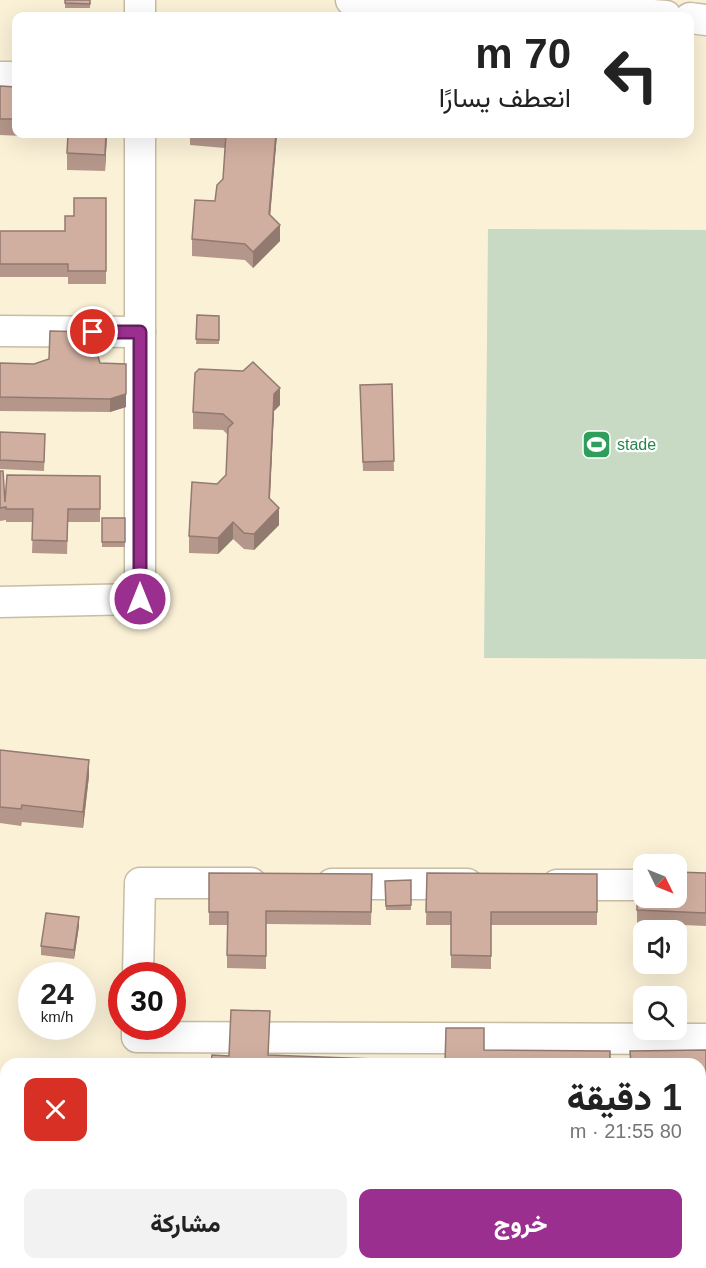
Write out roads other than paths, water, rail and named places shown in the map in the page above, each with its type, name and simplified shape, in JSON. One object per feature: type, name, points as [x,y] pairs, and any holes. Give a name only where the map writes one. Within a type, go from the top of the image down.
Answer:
[{"type":"street","points":[[351,0],[501,2],[619,12]]},
{"type":"street","points":[[0,603],[140,599],[140,138]]},
{"type":"street","points":[[0,331],[140,332]]},
{"type":"street","points":[[138,962],[140,883],[500,885]]},
{"type":"street","points":[[536,885],[633,885]]},
{"type":"street","points":[[186,1037],[706,1039]]},
{"type":"place","name":"stade","points":[[596,444]]}]
